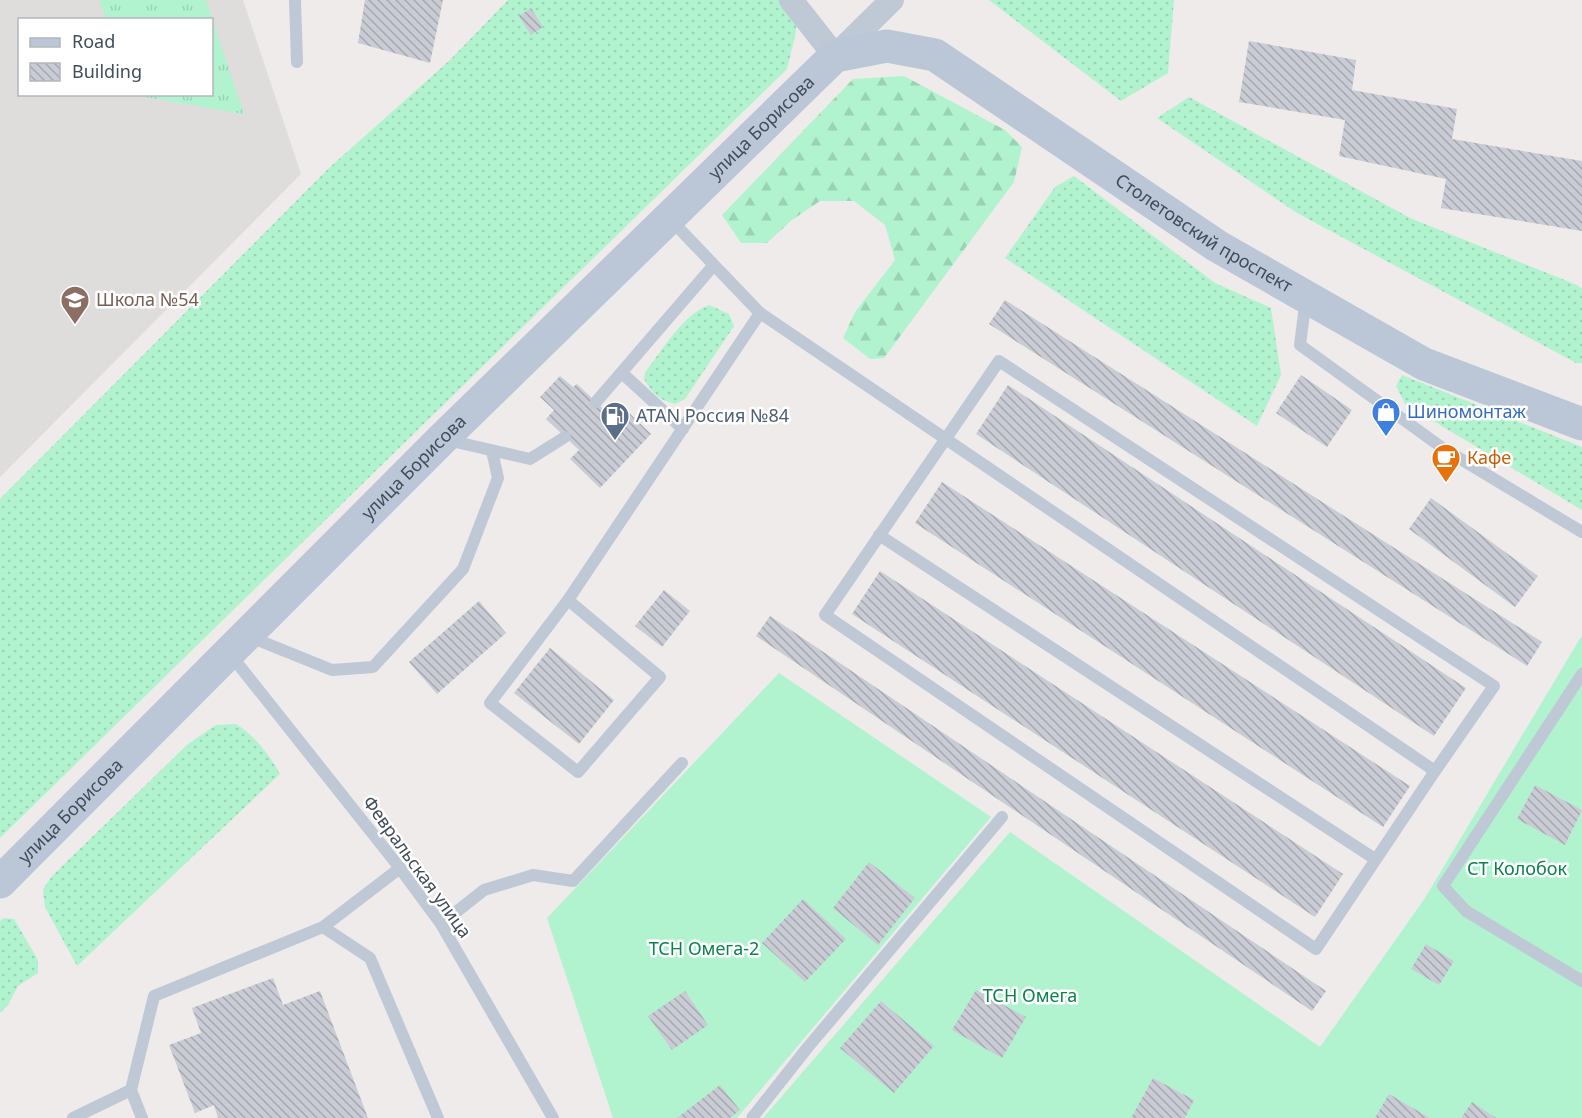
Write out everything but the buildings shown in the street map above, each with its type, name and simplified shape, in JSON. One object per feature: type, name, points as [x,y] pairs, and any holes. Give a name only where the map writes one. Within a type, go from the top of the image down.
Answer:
[{"type":"main road","name":"Столетовский проспект","points":[[835,56],[886,46],[934,55],[1217,246],[1424,364],[1582,423]]},
{"type":"main road","name":"улица Борисова","points":[[0,882],[442,439],[835,56]]},
{"type":"street","points":[[790,0],[835,56],[892,0]]},
{"type":"lane","points":[[295,0],[297,62]]},
{"type":"lane","points":[[669,218],[760,313],[1435,771]]},
{"type":"lane","points":[[596,402],[713,266]]},
{"type":"lane","points":[[1306,296],[1300,345],[1444,448],[1582,532]]},
{"type":"lane","points":[[568,600],[660,677],[578,772],[490,703],[568,600],[760,313]]},
{"type":"lane","points":[[999,361],[1494,686],[1316,949],[825,615],[944,438],[999,361]]},
{"type":"lane","points":[[622,374],[683,429]]},
{"type":"lane","points":[[442,439],[530,459],[565,436]]},
{"type":"lane","points":[[238,645],[332,670],[374,667],[463,569],[498,478],[492,451]]},
{"type":"lane","points":[[879,535],[1375,859]]},
{"type":"lane","name":"Февральская улица","points":[[238,645],[441,924],[553,1118]]},
{"type":"lane","points":[[1582,674],[1443,886],[1466,911],[1582,981]]},
{"type":"lane","points":[[441,924],[484,890],[533,875],[573,881],[682,763]]},
{"type":"lane","points":[[752,1118],[808,1047],[1002,817]]},
{"type":"lane","points":[[142,1118],[131,1090],[154,996],[323,927],[400,868]]},
{"type":"lane","points":[[323,927],[370,958],[438,1118]]},
{"type":"lane","points":[[72,1118],[131,1090]]},
{"type":"shaded area","name":"Школа №54","points":[[0,0],[243,0],[301,174],[0,477]]},
{"type":"green space","points":[[99,0],[206,0],[212,18],[106,18]]},
{"type":"green space","points":[[508,0],[797,0],[796,32],[787,69],[0,838],[0,499],[329,168],[450,60]]},
{"type":"green space","points":[[989,0],[1174,0],[1168,73],[1121,101]]},
{"type":"green space","points":[[213,21],[244,114],[139,96],[213,96]]},
{"type":"green space","points":[[904,76],[1005,130],[1022,147],[1014,182],[884,358],[870,359],[843,338],[855,312],[895,260],[885,225],[854,201],[820,201],[792,220],[767,243],[741,243],[722,215],[853,79]]},
{"type":"green space","points":[[1189,97],[1410,218],[1577,285],[1582,289],[1582,363],[1576,363],[1297,213],[1157,118]]},
{"type":"green space","points":[[1074,176],[1215,283],[1271,308],[1281,375],[1257,426],[1005,258],[1055,187]]},
{"type":"green space","points":[[709,305],[729,314],[734,326],[685,399],[675,404],[665,400],[656,395],[647,384],[644,379],[645,372],[682,325],[699,310]]},
{"type":"green space","points":[[1402,375],[1582,447],[1582,510],[1405,404],[1396,386]]},
{"type":"green space","name":"ТСН Омега","points":[[1582,635],[1582,1118],[763,1118],[1010,832],[1320,1047],[1425,898]]},
{"type":"green space","name":"ТСН Омега-2","points":[[779,673],[991,817],[737,1118],[613,1118],[547,918]]},
{"type":"green space","points":[[236,724],[261,746],[280,774],[77,966],[45,907],[43,889],[53,875],[188,744],[216,725]]},
{"type":"green space","points":[[4,918],[14,919],[38,960],[38,973],[18,986],[8,1005],[0,1013],[0,921]]},
{"type":"place","name":"Школа №54","points":[[75,326]]},
{"type":"place","name":"Шиномонтаж","points":[[1386,438]]},
{"type":"place","name":"ATAN Россия №84","points":[[615,442]]},
{"type":"place","name":"Кафе","points":[[1446,484]]},
{"type":"park label","name":"СТ Колобок","points":[[1517,869]]}]
